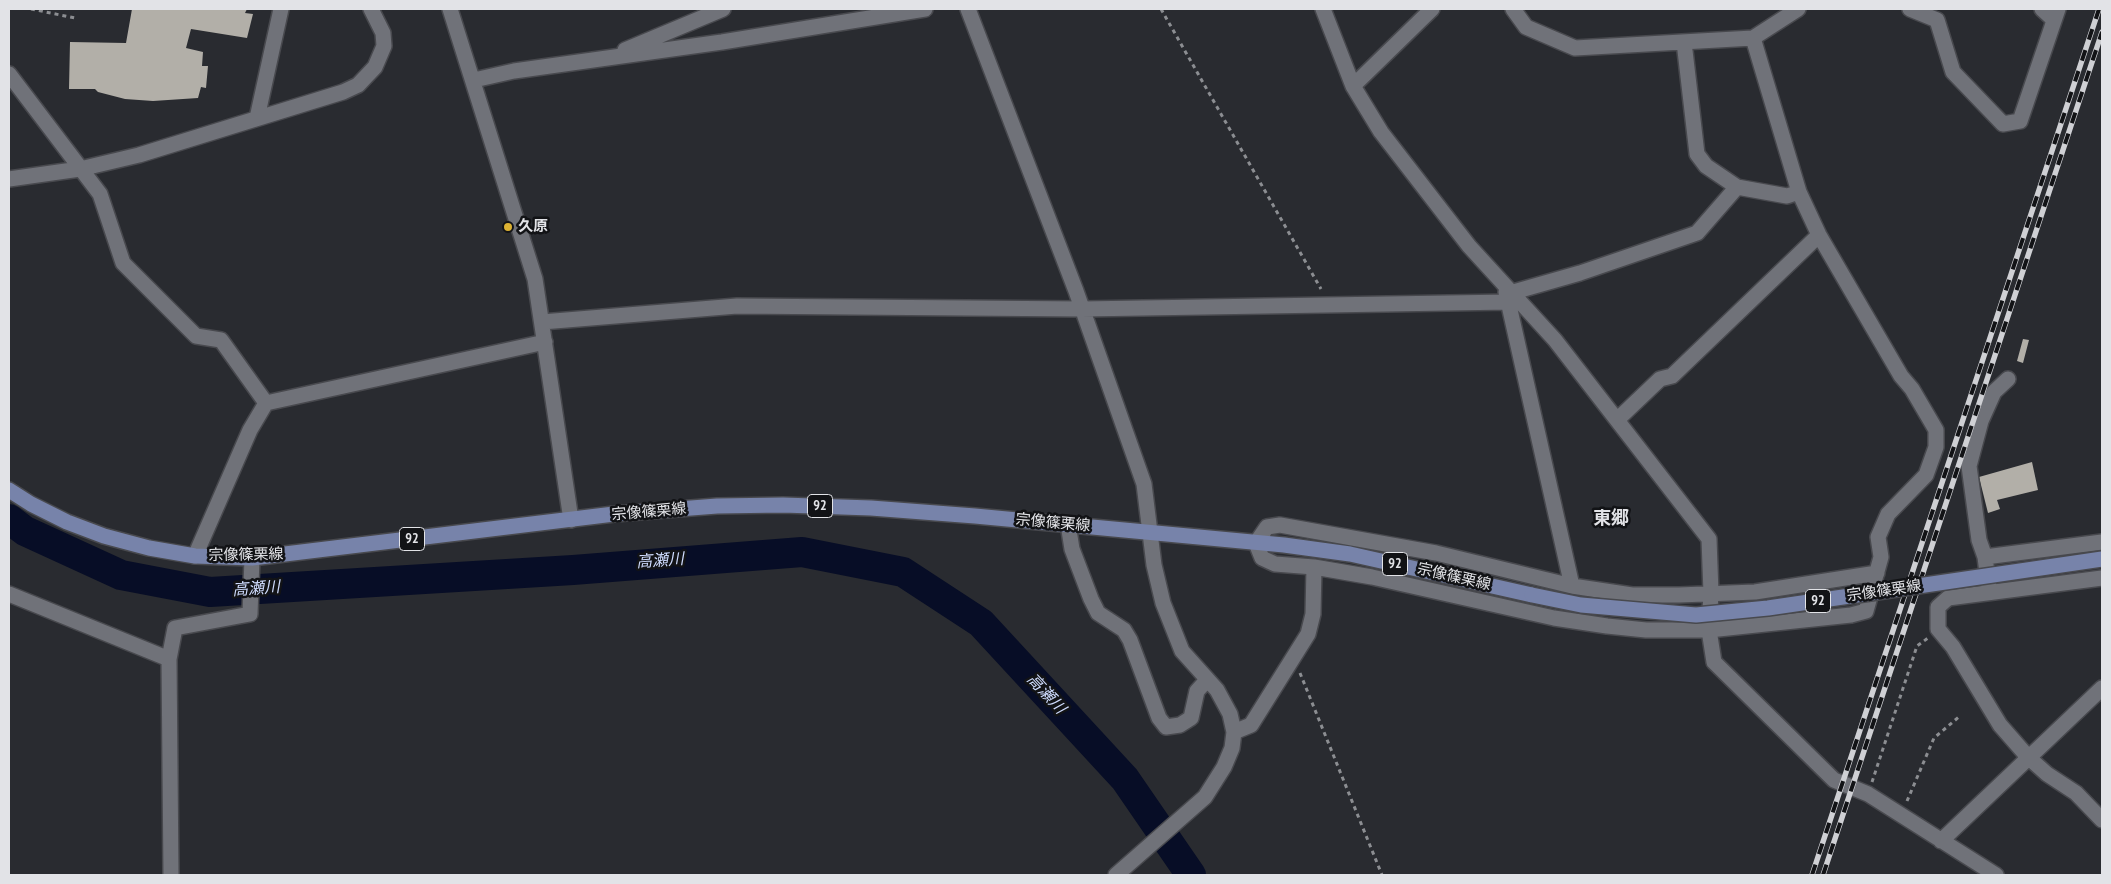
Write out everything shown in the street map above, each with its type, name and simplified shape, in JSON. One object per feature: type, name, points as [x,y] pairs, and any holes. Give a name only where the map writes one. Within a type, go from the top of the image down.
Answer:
[{"type":"main road","name":"宗像篠栗線","points":[[9,490],[40,509],[104,536],[149,548],[196,556],[252,558],[571,520],[717,506],[783,505],[870,508],[1068,524],[1350,554],[1581,605],[1696,614],[1768,608],[2102,560]]},
{"type":"street","points":[[257,118],[280,9]]},
{"type":"street","points":[[9,179],[80,169],[139,155],[342,92],[358,85],[367,77],[380,59],[384,46],[383,33],[371,9]]},
{"type":"street","points":[[450,9],[535,278],[571,520]]},
{"type":"street","points":[[606,58],[723,9]]},
{"type":"street","points":[[474,80],[514,71],[722,42],[925,9]]},
{"type":"street","points":[[968,9],[1082,309],[1144,484],[1150,533],[1163,603],[1182,651],[1217,690],[1230,714],[1234,732],[1232,748],[1224,767],[1206,797],[1116,875]]},
{"type":"street","points":[[1323,9],[1353,86],[1381,132],[1508,294],[1555,340],[1709,539],[1710,593],[1708,630],[1714,662],[1834,780],[1868,794],[1996,875]]},
{"type":"street","points":[[1353,86],[1432,9]]},
{"type":"street","points":[[1513,9],[1526,27],[1576,48],[1753,38],[1798,9]]},
{"type":"street","points":[[1910,9],[1936,20],[1953,72],[2003,124],[2020,121],[2056,15],[2042,9]]},
{"type":"street","points":[[1753,38],[1799,192],[1819,235],[1900,376],[1912,389],[1936,430],[1936,447],[1926,475],[1888,514],[1878,537],[1882,557],[1877,574],[1866,611],[1851,615],[1708,630],[1646,630],[1607,626],[1554,618],[1372,577],[1314,567],[1275,564],[1262,558],[1256,543],[1267,527],[1280,525],[1436,553],[1572,586],[1632,594],[1679,596],[1755,592],[1877,574]]},
{"type":"street","points":[[1684,42],[1697,154],[1706,166],[1737,187],[1787,196],[1799,192]]},
{"type":"street","points":[[9,74],[100,194],[123,263],[196,336],[221,340],[266,402]]},
{"type":"street","points":[[542,322],[737,306],[1082,309],[1330,305],[1508,294],[1571,276],[1697,233],[1737,187]]},
{"type":"street","points":[[1618,419],[1660,379],[1672,376],[1819,235]]},
{"type":"street","points":[[1508,294],[1572,586]]},
{"type":"street","points":[[196,556],[250,430],[266,402],[545,342]]},
{"type":"street","points":[[1990,592],[1985,557],[1979,540],[1969,466],[1981,421],[1994,392],[2008,379]]},
{"type":"street","points":[[1068,524],[1072,548],[1098,614],[1124,630],[1130,640],[1159,718],[1166,727],[1180,725],[1191,718],[1198,691],[1207,680]]},
{"type":"street","points":[[1985,557],[2102,542]]},
{"type":"street","points":[[171,875],[169,659],[174,628],[250,614],[252,558]]},
{"type":"street","points":[[1234,732],[1251,725],[1308,634],[1313,614],[1314,567]]},
{"type":"street","points":[[2102,578],[1948,598],[1938,607],[1938,629],[1953,647],[2000,725],[2028,757],[2047,774],[2076,793],[2102,820]]},
{"type":"street","points":[[9,594],[169,659]]},
{"type":"street","points":[[1941,841],[2102,688]]},
{"type":"path","points":[[31,9],[75,18]]},
{"type":"path","points":[[1161,9],[1330,305]]},
{"type":"path","points":[[1868,794],[1917,646],[1938,629]]},
{"type":"path","points":[[1293,657],[1382,875]]},
{"type":"path","points":[[1901,816],[1934,738],[1960,716]]},
{"type":"building","points":[[132,9],[247,9],[245,13],[253,14],[247,38],[191,29],[186,48],[203,52],[202,66],[208,66],[206,88],[201,87],[198,98],[153,101],[125,99],[98,92],[95,89],[69,89],[70,42],[126,43]]},
{"type":"building","points":[[2023,339],[2029,340],[2023,363],[2017,361]]},
{"type":"building","points":[[2032,462],[2038,490],[1997,500],[2000,509],[1988,513],[1979,477]]},
{"type":"waterway","name":"高瀬川","points":[[9,519],[25,531],[121,575],[210,592],[573,570],[802,552],[903,572],[981,623],[1125,779],[1191,875]]},
{"type":"railway","points":[[1812,875],[2099,9]]},
{"type":"railway","points":[[1823,875],[2102,32]]},
{"type":"place","name":"久原","points":[[508,227]]},
{"type":"district","name":"東郷","points":[[1611,519]]}]
